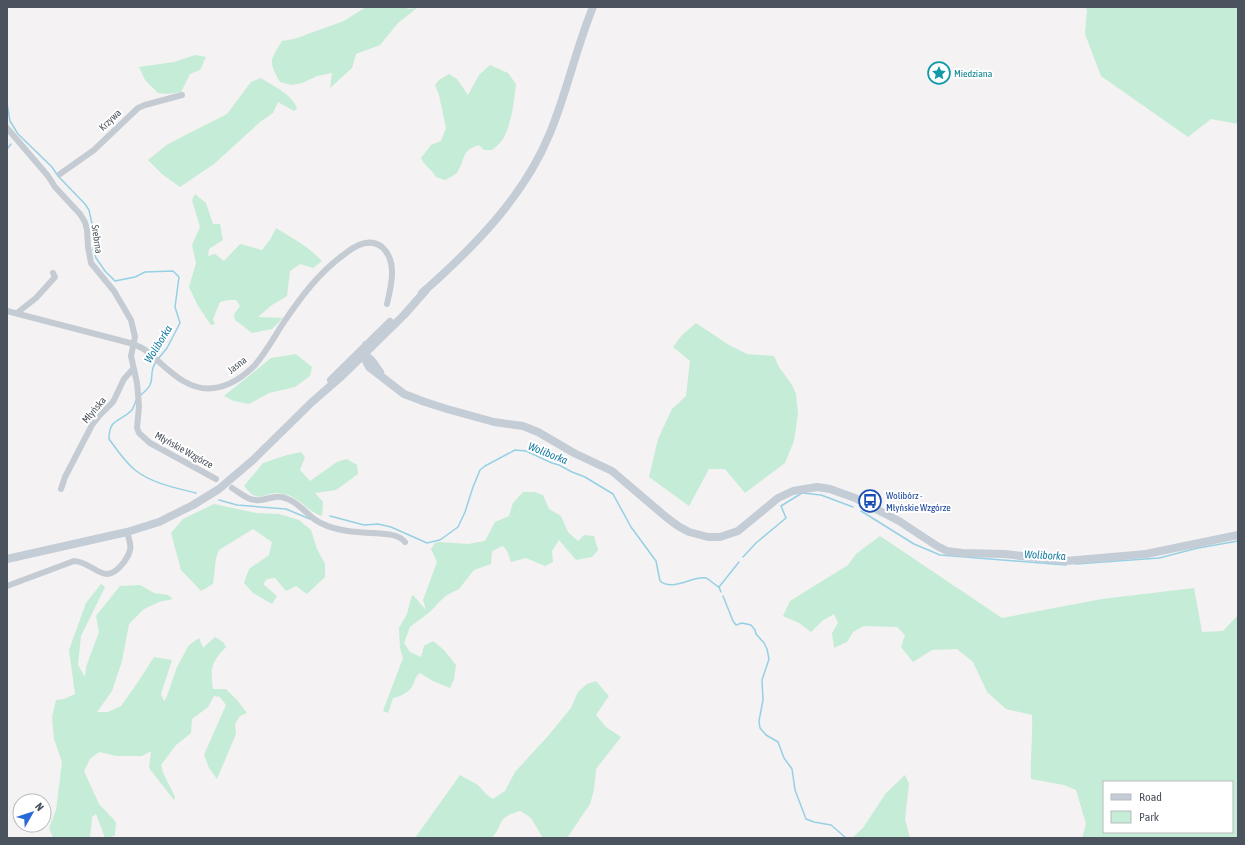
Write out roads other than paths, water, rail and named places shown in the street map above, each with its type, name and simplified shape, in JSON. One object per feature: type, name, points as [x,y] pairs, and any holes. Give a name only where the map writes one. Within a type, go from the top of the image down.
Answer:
[{"type":"main road","points":[[312,402],[324,387],[353,358],[368,347],[404,315],[426,290],[492,224],[516,194],[537,162],[555,121],[586,23],[593,7]]},
{"type":"main road","points":[[368,347],[369,356],[365,361],[372,370],[404,394],[425,402],[479,418],[523,426],[538,432],[612,471],[678,526],[689,532],[708,537],[720,537],[738,531],[778,498],[793,491],[817,487],[830,488],[855,498],[899,521],[937,546],[947,551],[962,553],[1004,554],[1066,561],[1146,554],[1238,535]]},
{"type":"main road","points":[[353,358],[367,357]]},
{"type":"main road","points":[[7,559],[127,532],[159,522],[192,505],[218,489],[253,460],[312,402],[348,370],[367,357]]},
{"type":"main road","points":[[367,357],[388,382]]},
{"type":"main road","points":[[348,370],[359,367],[372,370]]},
{"type":"street","name":"Krzywa","points":[[60,174],[94,150],[138,108],[182,95]]},
{"type":"street","name":"Srebrna","points":[[7,128],[48,176],[54,187],[80,214],[87,230],[91,263],[123,304],[135,332],[134,344]]},
{"type":"street","name":"Jasna","points":[[7,311],[134,344],[145,350],[175,376],[201,388],[212,388],[223,386],[235,380],[253,366],[265,353],[294,306],[314,282],[336,260],[362,244],[372,243],[378,245],[386,251],[389,258],[392,283],[387,304]]},
{"type":"street","points":[[17,313],[36,298],[55,277],[54,273]]},
{"type":"street","points":[[133,369],[131,356],[134,344]]},
{"type":"street","name":"Młyńskie Wzgórze","points":[[133,369],[136,376],[138,393],[137,428],[141,436],[156,446],[216,479]]},
{"type":"street","name":"Młyńska","points":[[61,489],[65,477],[92,426],[100,415],[114,402],[124,379],[133,369]]},
{"type":"street","points":[[232,488],[251,500],[258,501],[278,497],[288,500],[327,526],[357,532],[397,535],[405,542]]},
{"type":"street","points":[[7,586],[74,561],[84,563],[102,573],[107,574],[115,571],[121,566],[130,551],[131,547],[127,532]]},
{"type":"waterway","name":"Woliborka","points":[[7,103],[10,121],[18,134],[52,167],[58,176],[89,210],[95,238],[93,249],[96,258],[105,271],[115,281],[135,277],[145,272],[173,271],[179,277],[175,307],[180,323],[167,348],[158,359]]},
{"type":"waterway","points":[[7,149],[11,144]]},
{"type":"waterway","name":"Woliborka","points":[[141,395],[150,385],[152,371],[156,362]]},
{"type":"waterway","name":"Woliborka","points":[[137,399],[131,411],[113,424],[109,432],[109,439],[121,456],[141,475],[164,484],[196,493]]},
{"type":"waterway","name":"Woliborka","points":[[330,516],[364,525],[378,524],[391,527],[427,543],[440,540],[458,527],[480,470],[515,450],[526,451],[585,477],[613,494],[631,527],[656,561],[660,581],[671,585],[706,578],[719,587]]},
{"type":"waterway","name":"Woliborka","points":[[743,557],[756,543],[786,518],[781,506],[802,493],[821,495],[853,507]]},
{"type":"waterway","name":"Woliborka","points":[[219,500],[237,505],[286,509],[310,519]]},
{"type":"waterway","name":"Woliborka","points":[[861,511],[914,544],[940,555],[1066,565]]},
{"type":"waterway","name":"Woliborka","points":[[1076,564],[1159,558],[1198,548],[1238,541]]},
{"type":"waterway","name":"Woliborka","points":[[719,587],[739,562]]},
{"type":"waterway","name":"Woliborka","points":[[719,587],[721,592]]},
{"type":"waterway","points":[[723,596],[736,625],[742,623],[751,625],[767,649],[769,659],[762,680],[763,700],[759,721],[760,728],[766,735],[778,742],[784,758],[792,769],[795,790],[806,819],[831,825],[846,838]]},
{"type":"place","name":"Miedziana","points":[[939,73]]},
{"type":"place","name":"Wolibórz - Młyńskie Wzgórze","points":[[870,501]]}]
